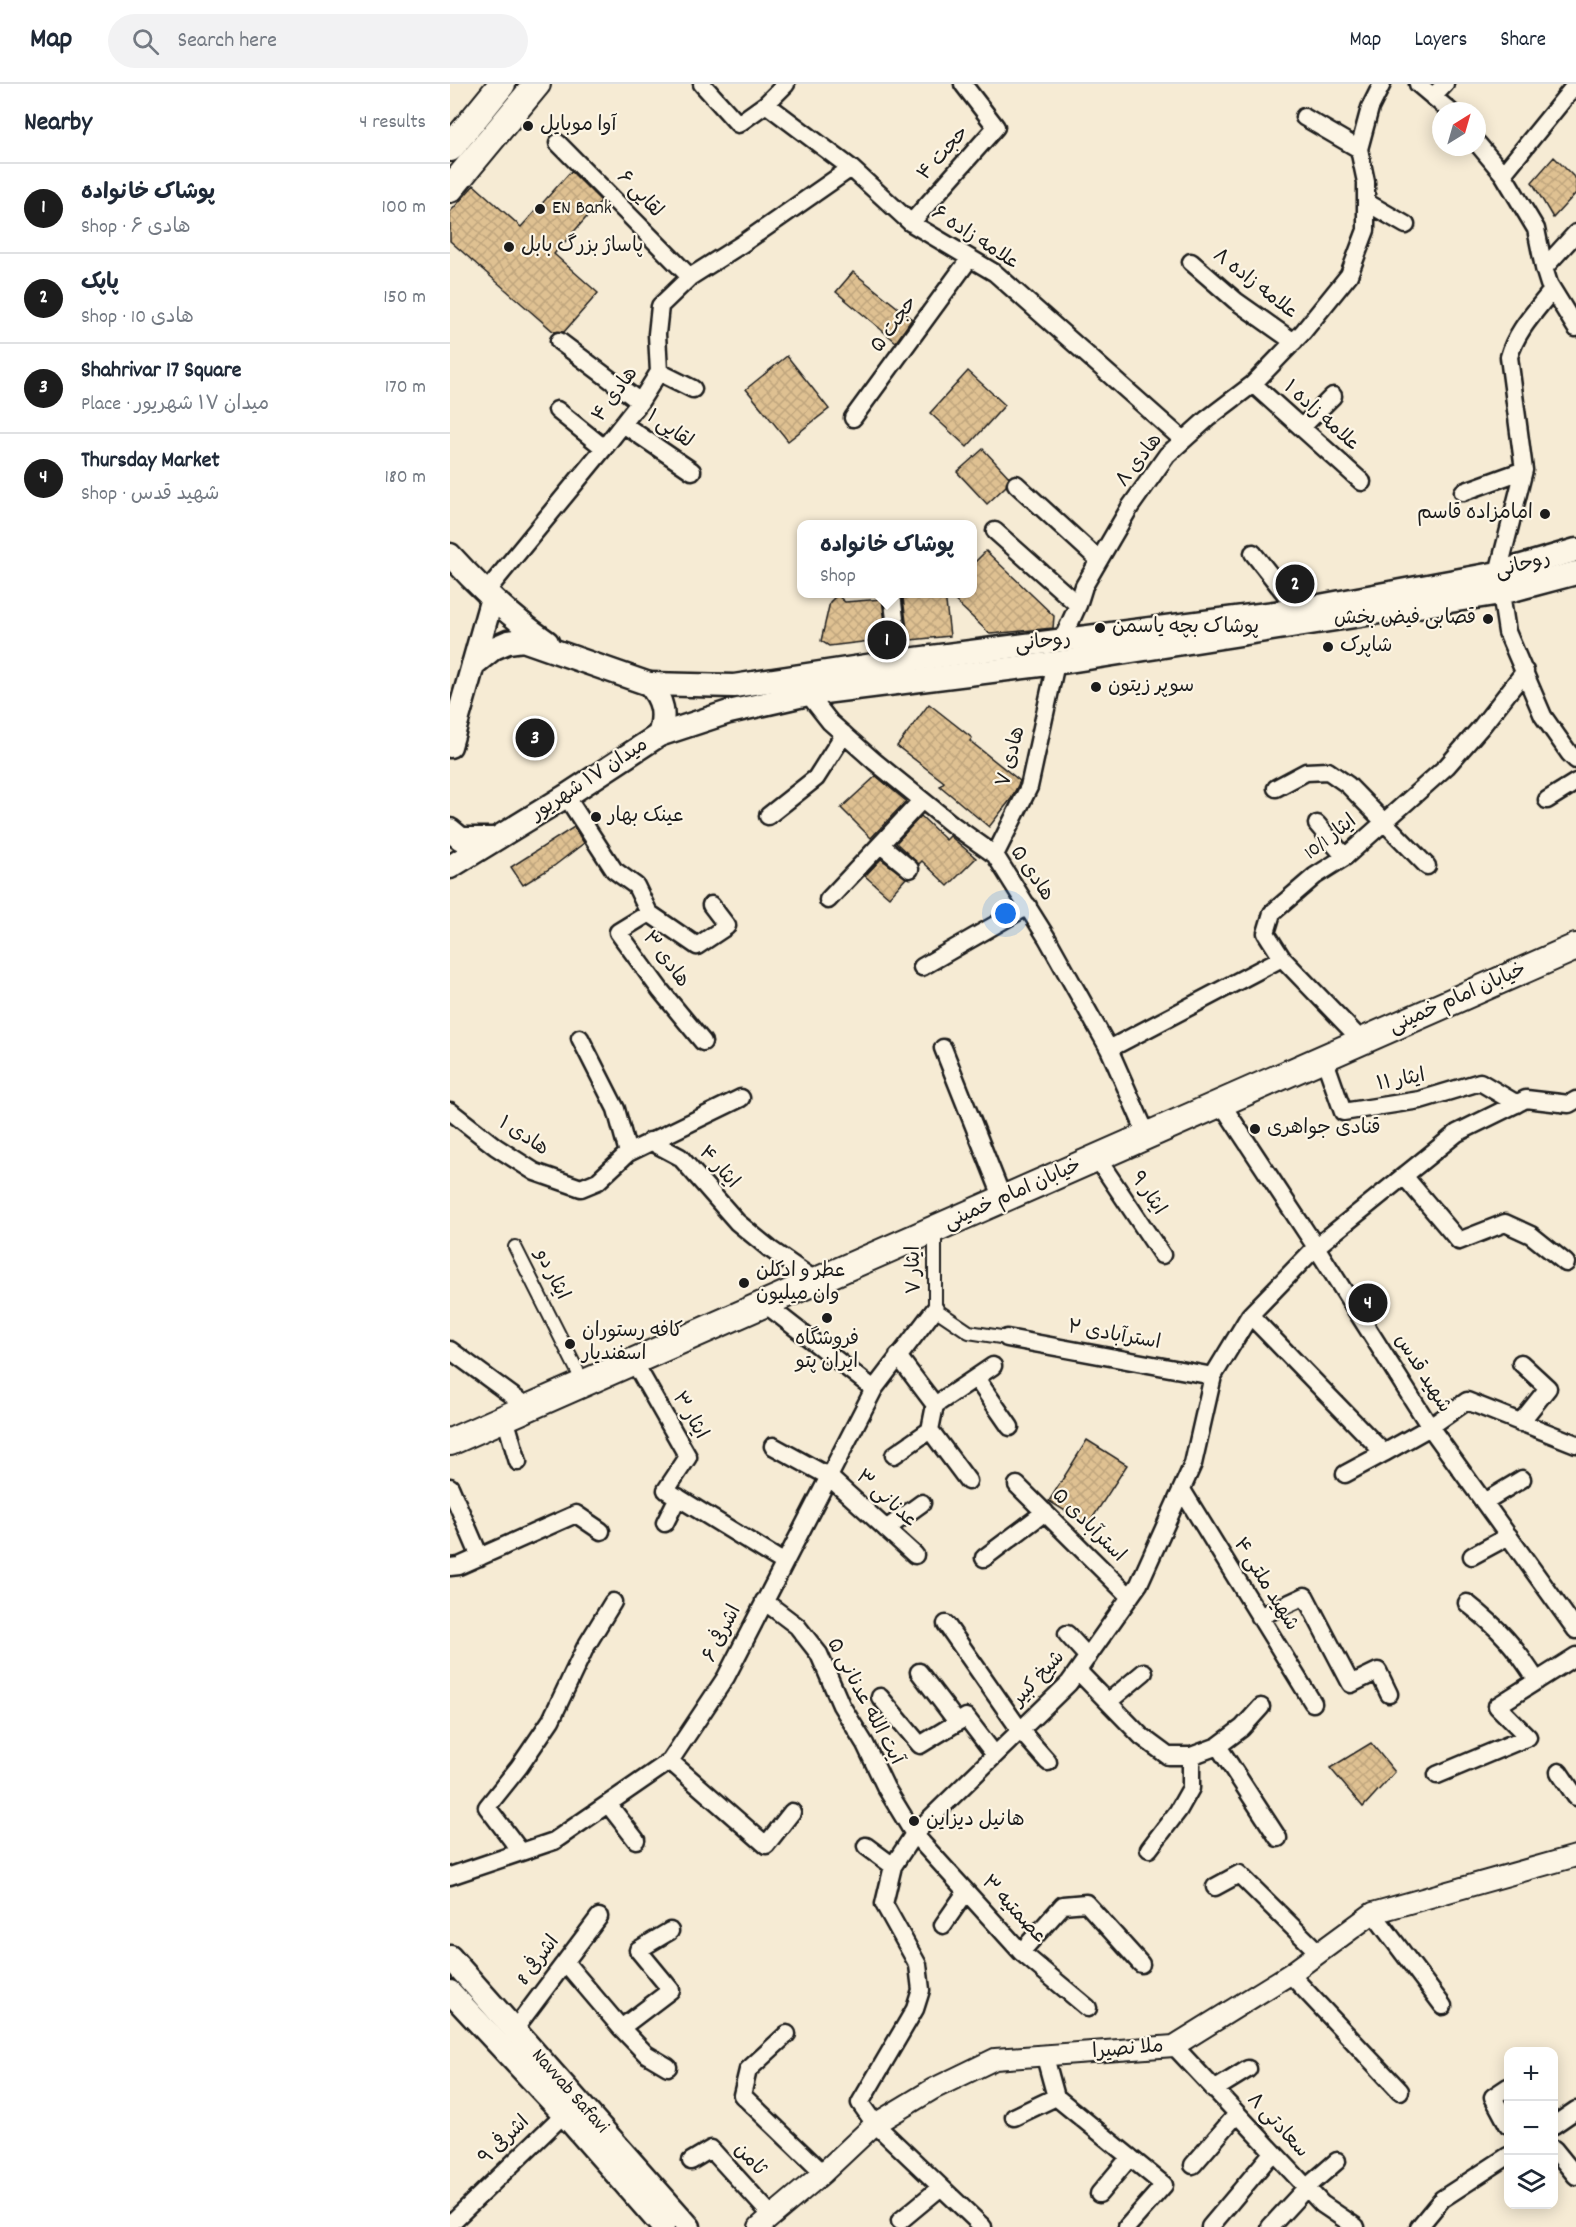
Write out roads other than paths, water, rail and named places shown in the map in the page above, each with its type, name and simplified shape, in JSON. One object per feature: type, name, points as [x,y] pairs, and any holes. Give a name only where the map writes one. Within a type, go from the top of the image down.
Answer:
[{"type":"main road","points":[[450,147],[502,84]]},
{"type":"main road","points":[[450,189],[537,84]]},
{"type":"main road","name":"روحانی","points":[[649,684],[734,686],[900,661],[1056,663],[1499,583],[1576,550]]},
{"type":"main road","points":[[450,555],[517,622],[565,654]]},
{"type":"main road","name":"روحانی","points":[[659,735],[729,712],[968,663],[1062,640],[1576,573]]},
{"type":"main road","points":[[450,746],[473,665],[489,596]]},
{"type":"main road","points":[[473,665],[494,648],[508,642],[523,640],[649,684]]},
{"type":"main road","name":"میدان ۱۷ شهریور","points":[[450,867],[566,796],[659,735],[663,721],[663,707],[658,694],[649,684]]},
{"type":"main road","points":[[450,830],[461,839],[496,839]]},
{"type":"main road","name":"خیابان امام خمینی","points":[[450,1442],[1576,947]]},
{"type":"main road","name":"Navvab Safavi","points":[[450,1958],[689,2227]]},
{"type":"main road","name":"Navvab Safavi","points":[[450,1992],[564,2114],[663,2227]]},
{"type":"street","points":[[702,84],[738,124],[766,104],[786,84]]},
{"type":"street","name":"حجت ۴","points":[[911,223],[996,128],[963,84]]},
{"type":"street","points":[[1304,117],[1359,149],[1370,108],[1382,84]]},
{"type":"street","points":[[1418,84],[1439,102]]},
{"type":"street","points":[[1433,97],[1445,84]]},
{"type":"street","points":[[1503,174],[1576,84]]},
{"type":"street","name":"علامه زاده ۶","points":[[766,104],[850,168],[911,223],[994,273],[1183,440]]},
{"type":"street","name":"لقایی ۶","points":[[558,143],[690,277]]},
{"type":"street","name":"هادی ۸","points":[[1062,640],[1084,586],[1130,507],[1167,455],[1253,384],[1294,342],[1349,276],[1366,230],[1366,182],[1359,149]]},
{"type":"street","points":[[1486,154],[1503,174],[1536,229],[1544,268],[1552,290],[1576,328]]},
{"type":"street","name":"هادی ۴","points":[[489,596],[640,402],[659,372],[657,334],[660,306],[690,277],[742,244],[850,168]]},
{"type":"street","points":[[1366,202],[1406,225]]},
{"type":"street","points":[[1544,268],[1576,233]]},
{"type":"street","name":"حجت ۵","points":[[853,418],[970,258]]},
{"type":"street","name":"علامه زاده ۸","points":[[1191,262],[1236,301],[1294,342]]},
{"type":"street","points":[[1552,290],[1512,344],[1509,357],[1524,470],[1499,583],[1507,632],[1544,716],[1576,760]]},
{"type":"street","points":[[559,341],[640,402]]},
{"type":"street","points":[[659,372],[693,388]]},
{"type":"street","name":"علامه زاده ۱","points":[[1253,384],[1362,482]]},
{"type":"street","points":[[1302,428],[1333,396]]},
{"type":"street","points":[[558,410],[604,448]]},
{"type":"street","name":"لقایی ۱","points":[[623,423],[692,471]]},
{"type":"street","points":[[1463,492],[1524,470]]},
{"type":"street","points":[[1016,484],[1099,560]]},
{"type":"street","points":[[996,531],[1078,605]]},
{"type":"street","points":[[1253,553],[1298,610]]},
{"type":"street","points":[[892,598],[900,661]]},
{"type":"street","name":"هادی ۷","points":[[995,855],[1029,787],[1056,663]]},
{"type":"street","name":"ایثار 10/1","points":[[1362,1041],[1282,958],[1266,933],[1272,913],[1315,876],[1345,857],[1447,766],[1525,671]]},
{"type":"street","name":"هادی ۵","points":[[808,694],[830,722],[874,762],[953,825],[995,855],[1028,906],[1109,1049],[1147,1136]]},
{"type":"street","points":[[768,816],[816,778],[844,734]]},
{"type":"street","points":[[1276,788],[1306,772],[1328,771],[1348,785],[1426,866]]},
{"type":"street","points":[[1547,800],[1576,782]]},
{"type":"street","name":"هادی ۳","points":[[566,796],[614,870],[636,886],[648,913],[618,932],[661,991],[703,1042]]},
{"type":"street","points":[[828,900],[922,800]]},
{"type":"street","points":[[1317,824],[1345,857]]},
{"type":"street","points":[[881,845],[910,869]]},
{"type":"street","points":[[648,913],[697,946],[727,926],[711,905]]},
{"type":"street","points":[[922,967],[1028,906]]},
{"type":"street","points":[[1109,1049],[1282,958]]},
{"type":"street","points":[[580,1038],[616,1109],[628,1153],[741,1098]]},
{"type":"street","points":[[943,1047],[1003,1199]]},
{"type":"street","name":"ایثار ۱۱","points":[[1324,1058],[1343,1112],[1420,1100],[1480,1082],[1517,1104]]},
{"type":"street","points":[[1517,1104],[1526,1100],[1574,1105]]},
{"type":"street","name":"شهید قدس","points":[[1221,1103],[1317,1247],[1430,1427],[1576,1630]]},
{"type":"street","name":"شیخ کبیر","points":[[875,2124],[860,2103],[915,2009],[921,1990],[918,1965],[884,1904],[893,1866],[914,1834],[1069,1683],[1139,1584],[1193,1464],[1213,1376],[1250,1315],[1317,1247],[1457,1133],[1517,1104]]},
{"type":"street","name":"هادی ۱","points":[[450,1111],[496,1147],[535,1172],[581,1188],[598,1180],[628,1153]]},
{"type":"street","name":"ایثار ۴","points":[[650,1141],[680,1157],[737,1222],[770,1249],[816,1281]]},
{"type":"street","name":"ایثار ۹","points":[[1097,1158],[1162,1255]]},
{"type":"street","points":[[1404,1176],[1459,1240],[1505,1224],[1531,1235],[1566,1263]]},
{"type":"street","name":"ایثار ۷","points":[[932,1230],[935,1239],[935,1309]]},
{"type":"street","name":"ایثار دو","points":[[515,1247],[584,1384]]},
{"type":"street","points":[[765,1304],[874,1389]]},
{"type":"street","points":[[935,1309],[969,1332],[1007,1338]]},
{"type":"street","name":"اشرفی ۶","points":[[450,1876],[554,1841],[670,1761],[726,1677],[783,1562],[874,1389],[935,1309]]},
{"type":"street","points":[[1250,1315],[1384,1453]]},
{"type":"street","name":"استرآبادی ٣","points":[[1007,1338],[1213,1376]]},
{"type":"street","points":[[450,1350],[529,1408]]},
{"type":"street","points":[[898,1356],[935,1405]]},
{"type":"street","name":"ایثار ۳","points":[[634,1362],[688,1457],[672,1494]]},
{"type":"street","points":[[1520,1423],[1548,1388],[1521,1363]]},
{"type":"street","points":[[894,1455],[930,1430],[935,1405],[993,1366]]},
{"type":"street","points":[[976,1378],[1010,1427]]},
{"type":"street","points":[[1345,1474],[1430,1427],[1467,1401],[1576,1444]]},
{"type":"street","points":[[505,1418],[518,1462]]},
{"type":"street","points":[[930,1430],[968,1481]]},
{"type":"street","name":"عدنانی ۳","points":[[773,1446],[828,1476],[915,1556]]},
{"type":"street","points":[[1484,1502],[1522,1479]]},
{"type":"street","name":"استرآبادی ۵","points":[[1017,1485],[1130,1597]]},
{"type":"street","points":[[450,1487],[480,1557]]},
{"type":"street","name":"شهید ملتی ۴","points":[[1182,1490],[1312,1703]]},
{"type":"street","points":[[664,1523],[672,1494],[783,1562]]},
{"type":"street","points":[[886,1529],[922,1503]]},
{"type":"street","points":[[984,1558],[1045,1512]]},
{"type":"street","points":[[450,1567],[459,1566],[576,1514],[601,1531]]},
{"type":"street","points":[[1472,1556],[1509,1536]]},
{"type":"street","points":[[1259,1617],[1305,1596],[1351,1684],[1378,1671],[1389,1694]]},
{"type":"street","name":"آیت الله عدنانی ۵","points":[[764,1601],[797,1626],[819,1654],[841,1705],[914,1834]]},
{"type":"street","points":[[521,1852],[487,1807],[519,1767],[551,1720],[585,1648],[613,1602]]},
{"type":"street","points":[[1467,1603],[1495,1625],[1517,1649],[1537,1681]]},
{"type":"street","points":[[946,1624],[1020,1730],[1048,1762]]},
{"type":"street","points":[[1067,1634],[1088,1657]]},
{"type":"street","points":[[1437,1775],[1528,1737],[1497,1706],[1576,1656]]},
{"type":"street","points":[[1078,1671],[1141,1736],[1168,1756],[1191,1756],[1218,1746],[1242,1728],[1261,1707]]},
{"type":"street","points":[[919,1672],[957,1722]]},
{"type":"street","points":[[1108,1702],[1144,1672]]},
{"type":"street","points":[[880,1696],[920,1745],[966,1717],[995,1755]]},
{"type":"street","points":[[1218,1746],[1278,1838]]},
{"type":"street","points":[[1149,1849],[1178,1811],[1191,1788],[1191,1756]]},
{"type":"street","points":[[670,1761],[766,1845],[792,1812]]},
{"type":"street","points":[[1559,1772],[1576,1797]]},
{"type":"street","points":[[608,1804],[636,1840]]},
{"type":"street","name":"عصمتیه ۳","points":[[914,1834],[1021,1952],[1088,2008]]},
{"type":"street","points":[[866,1846],[893,1866]]},
{"type":"street","name":"ملا نصیرا","points":[[766,2221],[823,2173],[875,2124],[933,2089],[995,2059],[1174,2046],[1290,1974],[1373,1913],[1576,1856]]},
{"type":"street","points":[[1215,1887],[1239,1874],[1318,1952]]},
{"type":"street","points":[[943,1925],[966,1892]]},
{"type":"street","points":[[1021,1952],[1063,1905],[1086,1903],[1141,1964]]},
{"type":"street","points":[[1373,1913],[1443,2006]]},
{"type":"street","name":"اشرفی 8","points":[[514,2030],[599,1917]]},
{"type":"street","points":[[621,2028],[671,1990],[638,1950],[670,1931]]},
{"type":"street","points":[[565,1962],[646,2054],[668,2067]]},
{"type":"street","points":[[1290,1974],[1400,2091]]},
{"type":"street","points":[[787,2034],[748,2070],[742,2095],[823,2173]]},
{"type":"street","name":"سعادتی ۸","points":[[1174,2046],[1322,2204],[1356,2227]]},
{"type":"street","points":[[1045,2056],[1056,2097],[1164,2185],[1127,2227]]},
{"type":"street","points":[[1214,2090],[1248,2069]]},
{"type":"street","points":[[1504,2090],[1493,2097],[1504,2116]]},
{"type":"street","points":[[1014,2117],[1056,2097]]},
{"type":"street","points":[[1558,2122],[1576,2110]]},
{"type":"street","name":"اشرفی ۹","points":[[450,2224],[564,2114]]},
{"type":"street","points":[[1193,2165],[1237,2114]]},
{"type":"street","points":[[875,2124],[983,2227]]},
{"type":"street","name":"ثامن","points":[[692,2161],[711,2149],[766,2221]]},
{"type":"street","points":[[1210,2227],[1273,2152]]},
{"type":"street","points":[[1558,2154],[1576,2176]]},
{"type":"street","points":[[1099,2194],[1130,2157]]},
{"type":"street","points":[[1419,2227],[1442,2199],[1504,2159]]},
{"type":"street","points":[[1270,2227],[1306,2188],[1337,2161]]},
{"type":"street","points":[[900,2221],[941,2187]]},
{"type":"street","points":[[741,2227],[766,2221]]},
{"type":"place","name":"آوا موبایل","points":[[528,126]]},
{"type":"place","name":"EN Bank","points":[[540,209]]},
{"type":"place","name":"پاساژ بزرگ بابل","points":[[509,247]]},
{"type":"place","name":"امامزاده قاسم","points":[[1545,514]]},
{"type":"place","name":"پاپک","points":[[1295,584]]},
{"type":"place","name":"قصابی فیض بخش","points":[[1488,619]]},
{"type":"place","name":"پوشاک بچه یاسمن","points":[[1100,628]]},
{"type":"place","name":"پوشاک خانواده","points":[[887,640]]},
{"type":"place","name":"شاپرک","points":[[1328,647]]},
{"type":"place","name":"سوپر زیتون","points":[[1096,687]]},
{"type":"place","name":"Shahrivar 17 Square","points":[[535,738]]},
{"type":"place","name":"عینک بهار","points":[[596,817]]},
{"type":"place","name":"قنادی جواهری","points":[[1255,1129]]},
{"type":"place","name":"عطر و ادکلن وان میلیون","points":[[744,1283]]},
{"type":"place","name":"Thursday Market","points":[[1368,1303]]},
{"type":"place","name":"فروشگاه ایران پتو","points":[[827,1318]]},
{"type":"place","name":"کافه رستوران اسفندیار","points":[[570,1344]]},
{"type":"place","name":"هانیل دیزاین","points":[[914,1821]]}]
